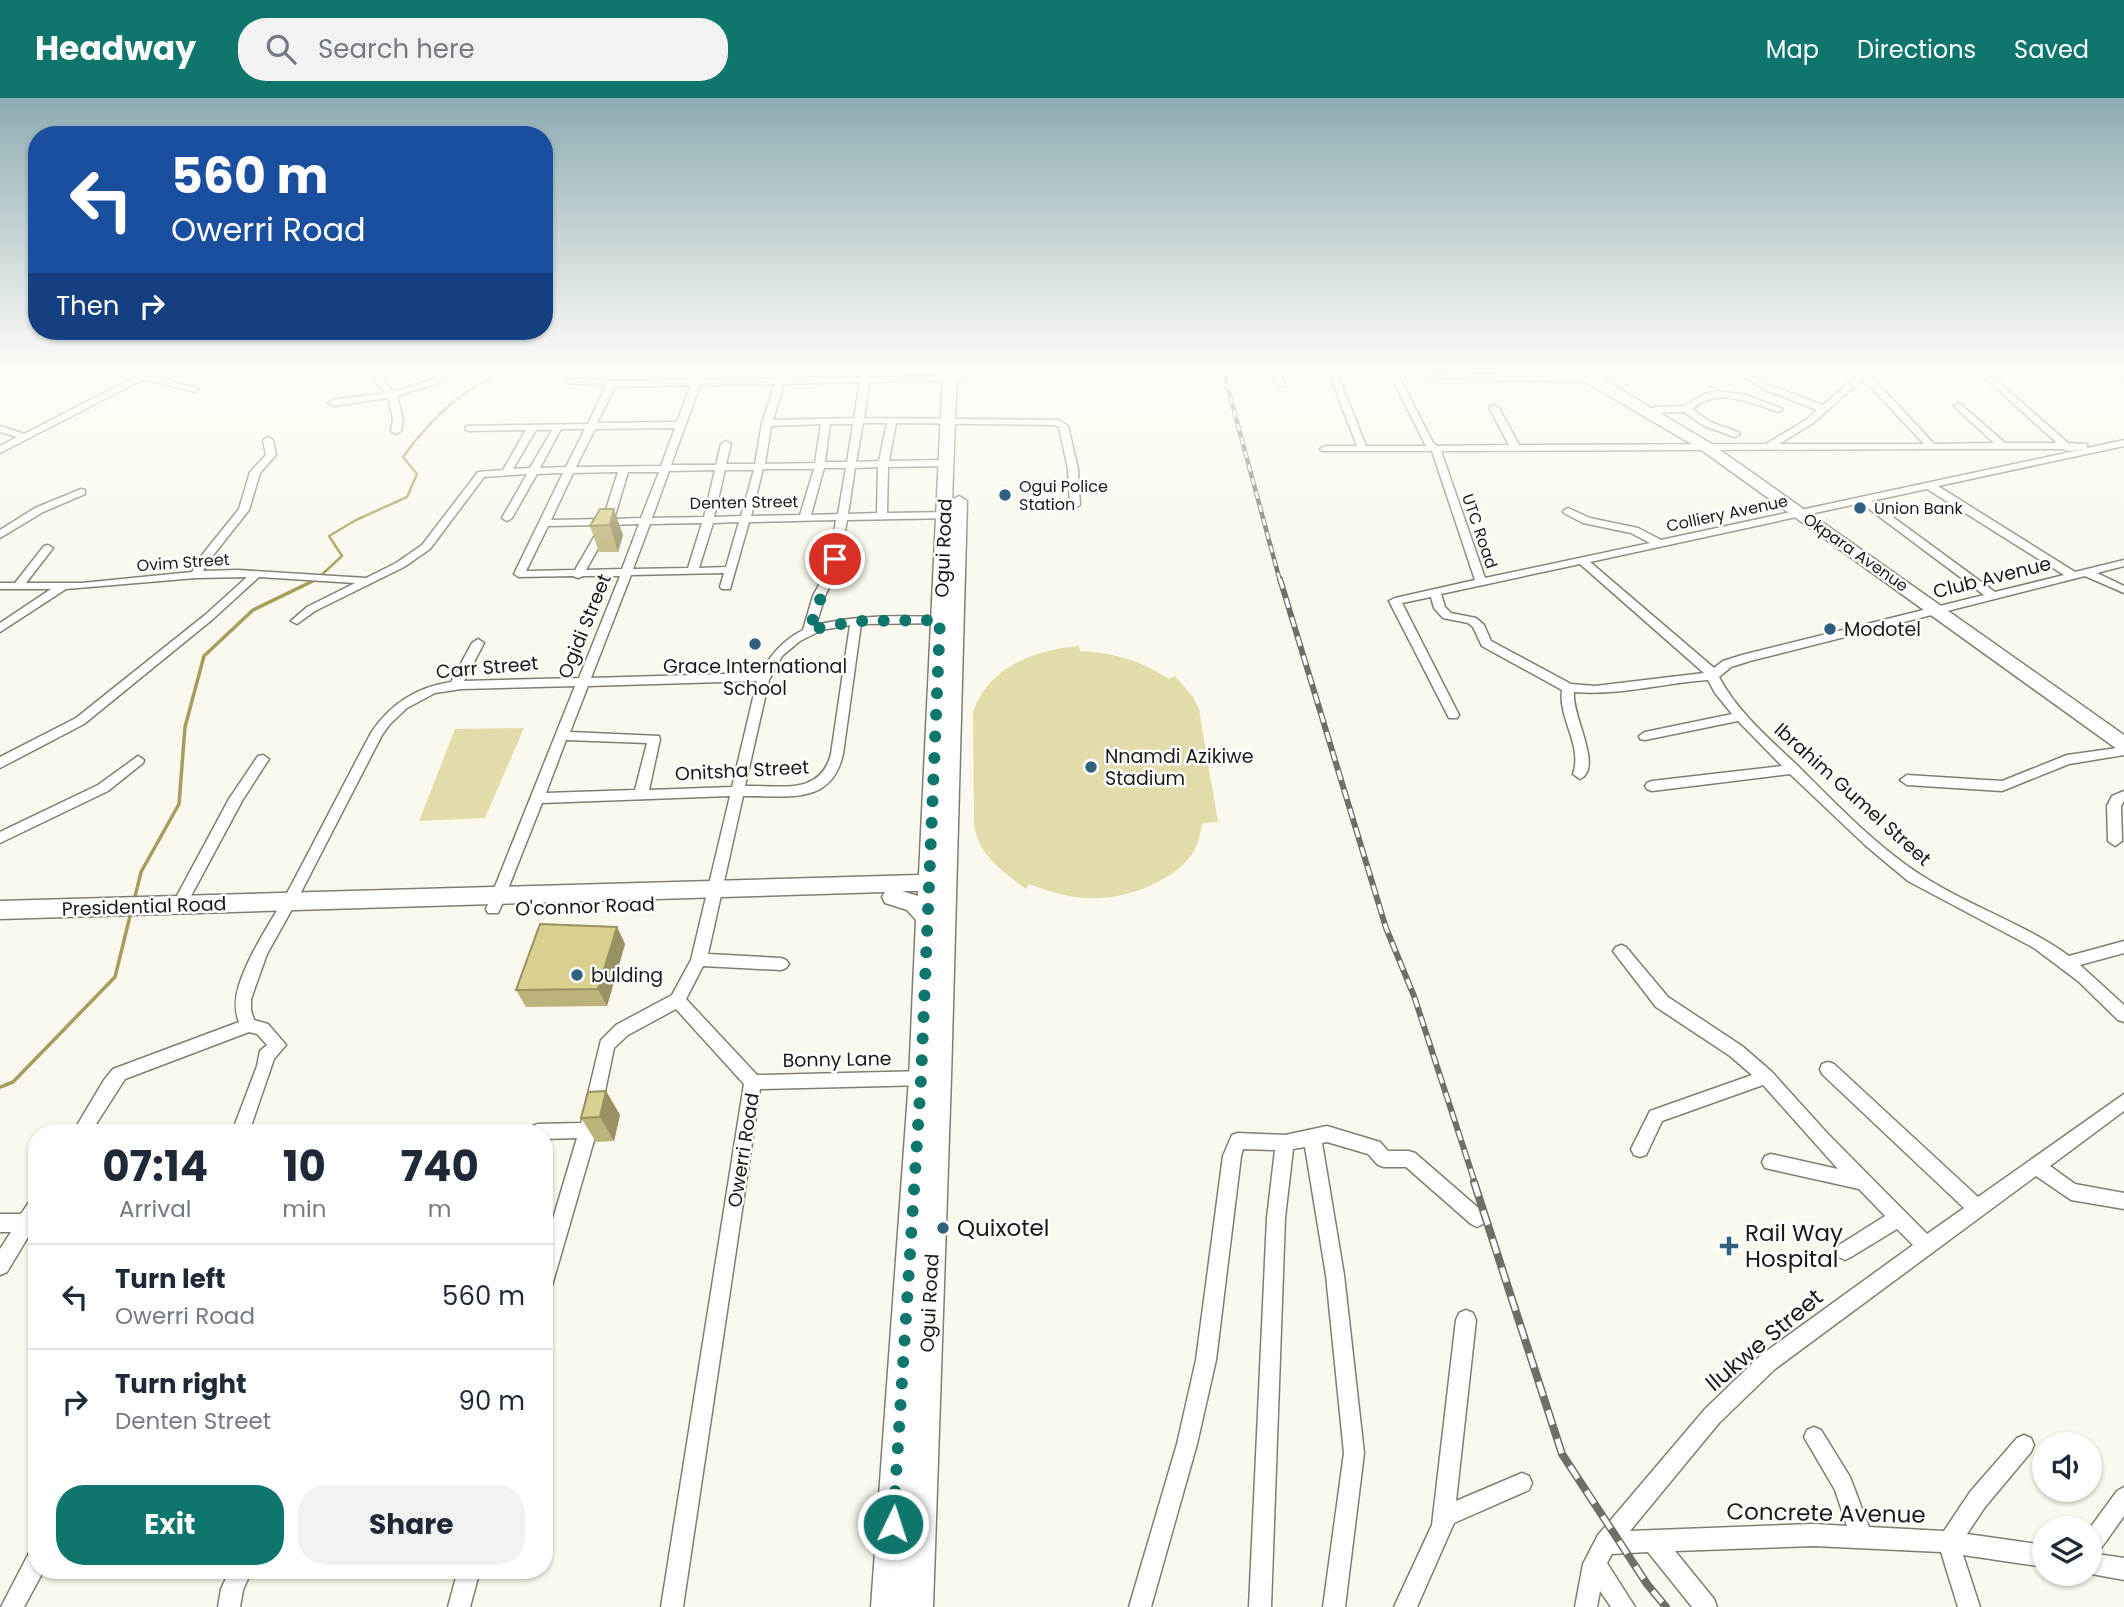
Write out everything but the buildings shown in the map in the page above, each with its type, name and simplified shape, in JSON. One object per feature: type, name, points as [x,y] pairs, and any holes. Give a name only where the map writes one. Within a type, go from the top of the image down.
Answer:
[{"type":"main road","name":"Ogui Road","points":[[951,440],[947,463],[951,515]]},
{"type":"main road","name":"Ogui Road","points":[[916,1607],[935,890],[953,440]]},
{"type":"main road","name":"Okpara Avenue","points":[[1703,440],[1712,446]]},
{"type":"main road","name":"Okpara Avenue","points":[[1703,440],[2124,733]]},
{"type":"main road","name":"Okpara Avenue","points":[[1942,608],[2124,744]]},
{"type":"main road","points":[[894,891],[915,904],[935,890]]},
{"type":"main road","name":"O'connor Road","points":[[283,909],[935,890]]},
{"type":"main road","name":"Presidential Road","points":[[0,923],[178,910],[283,909]]},
{"type":"main road","name":"Presidential Road","points":[[0,911],[98,914]]},
{"type":"main road","name":"Ogui Road","points":[[888,1607],[930,1078]]},
{"type":"street","points":[[0,450],[15,440]]},
{"type":"street","points":[[196,575],[206,557],[244,510],[255,472],[271,455],[268,440]]},
{"type":"street","points":[[507,471],[525,440]]},
{"type":"street","points":[[507,518],[551,440]]},
{"type":"street","points":[[583,440],[519,575],[731,570]]},
{"type":"street","name":"Ogidi Street","points":[[496,902],[626,574],[674,440]]},
{"type":"street","points":[[726,587],[759,468],[764,440]]},
{"type":"street","points":[[805,516],[819,467],[823,440]]},
{"type":"street","points":[[809,630],[819,596],[834,566],[855,440]]},
{"type":"street","points":[[882,517],[883,465],[888,440]]},
{"type":"street","points":[[1067,440],[1072,459],[1076,505]]},
{"type":"street","points":[[1359,440],[1363,450]]},
{"type":"street","name":"UTC Road","points":[[1427,440],[1436,450],[1481,582]]},
{"type":"street","points":[[1511,440],[1515,447]]},
{"type":"street","points":[[1768,447],[1780,440]]},
{"type":"street","points":[[1807,440],[1814,447]]},
{"type":"street","points":[[1926,440],[1932,447]]},
{"type":"street","points":[[1996,440],[2002,446]]},
{"type":"street","points":[[2060,440],[2075,454]]},
{"type":"street","points":[[1325,450],[2106,446],[2124,443]]},
{"type":"street","points":[[692,571],[709,519],[726,444]]},
{"type":"street","name":"Colliery Avenue","points":[[1453,715],[1395,601],[2106,446]]},
{"type":"street","points":[[297,621],[312,609],[400,565],[426,547],[481,474],[507,471],[623,471],[947,463]]},
{"type":"street","points":[[578,575],[607,523],[623,471]]},
{"type":"street","points":[[1930,486],[2072,575]]},
{"type":"street","points":[[0,535],[39,510],[81,492]]},
{"type":"street","points":[[1863,500],[1993,596]]},
{"type":"street","points":[[1568,510],[1587,522],[1634,530],[1660,544]]},
{"type":"street","name":"Denten Street","points":[[545,523],[951,515]]},
{"type":"street","points":[[18,586],[48,548]]},
{"type":"street","name":"Ibrahim Gumel Street","points":[[1583,561],[1712,675],[1714,685],[1741,716],[1910,876],[2009,926],[2067,963],[2124,1015]]},
{"type":"street","name":"Club Avenue","points":[[1712,675],[1731,662],[2124,563]]},
{"type":"street","points":[[2085,572],[2124,590]]},
{"type":"street","points":[[0,763],[80,720],[209,617],[256,574]]},
{"type":"street","name":"Ovim Street","points":[[0,586],[62,587],[196,575],[256,574],[317,579],[368,579]]},
{"type":"street","points":[[0,628],[62,587]]},
{"type":"street","points":[[1435,593],[1440,608],[1447,616],[1472,620],[1478,625],[1486,643],[1568,688],[1595,690],[1712,675]]},
{"type":"street","points":[[553,1251],[588,1130],[607,1045],[613,1036],[678,1000],[699,960],[764,677],[780,652],[809,630],[856,621],[948,619]]},
{"type":"street","name":"Onitsha Street","points":[[536,799],[812,789],[832,774],[849,683],[856,621]]},
{"type":"street","points":[[456,685],[478,643]]},
{"type":"street","name":"Carr Street","points":[[249,1026],[243,1010],[244,993],[283,909],[377,733],[386,721],[418,696],[432,689],[456,685],[764,677]]},
{"type":"street","points":[[1568,688],[1565,701],[1567,716],[1584,757],[1585,766],[1580,774]]},
{"type":"street","points":[[1645,736],[1741,716]]},
{"type":"street","points":[[561,736],[654,739],[641,794]]},
{"type":"street","points":[[1907,780],[2003,786],[2059,762],[2085,755],[2124,751]]},
{"type":"street","points":[[178,910],[236,799],[263,759]]},
{"type":"street","points":[[0,838],[103,788],[138,760]]},
{"type":"street","points":[[1652,786],[1794,769]]},
{"type":"street","points":[[2115,841],[2113,806],[2117,799],[2124,796]]},
{"type":"street","points":[[2067,963],[2124,947]]},
{"type":"street","points":[[1621,951],[1662,1002],[1736,1051],[1766,1077],[1926,1246]]},
{"type":"street","points":[[699,960],[781,964]]},
{"type":"street","name":"Owerri Road","points":[[672,1607],[753,1082],[678,1000]]},
{"type":"street","points":[[87,1124],[119,1074],[249,1026],[262,1029],[278,1045],[266,1056],[265,1066],[244,1124]]},
{"type":"street","points":[[1828,1069],[1977,1208]]},
{"type":"street","points":[[1640,1149],[1656,1116],[1766,1077]]},
{"type":"street","name":"Bonny Lane","points":[[753,1082],[930,1078]]},
{"type":"street","name":"Ilukwe Street","points":[[1586,1607],[1594,1564],[1606,1543],[1712,1416],[1768,1362],[2124,1101]]},
{"type":"street","points":[[553,1131],[588,1130]]},
{"type":"street","points":[[1140,1607],[1187,1444],[1206,1360],[1232,1156],[1238,1141],[1285,1143],[1326,1133],[1374,1148],[1384,1160],[1409,1158],[1477,1218]]},
{"type":"street","points":[[1311,1137],[1335,1275],[1354,1454],[1334,1607]]},
{"type":"street","points":[[1259,1607],[1276,1218],[1285,1143]]},
{"type":"street","points":[[1771,1162],[1863,1182]]},
{"type":"street","points":[[2036,1166],[2071,1192],[2124,1201]]},
{"type":"street","points":[[1845,1251],[1898,1218]]},
{"type":"street","points":[[0,1266],[28,1220]]},
{"type":"street","points":[[0,1223],[26,1223]]},
{"type":"street","points":[[1405,1607],[1443,1525],[1466,1320]]},
{"type":"street","points":[[1814,1437],[1843,1484],[1862,1537]]},
{"type":"street","points":[[1969,1607],[1948,1542],[1953,1539],[1963,1518],[2024,1445]]},
{"type":"street","points":[[1444,1517],[1522,1483]]},
{"type":"street","points":[[2102,1529],[2124,1498]]},
{"type":"street","name":"Concrete Avenue","points":[[1606,1543],[1814,1535],[1948,1542],[2032,1554]]},
{"type":"street","points":[[1653,1541],[1706,1607]]},
{"type":"street","points":[[1594,1564],[1624,1607]]},
{"type":"street","points":[[2102,1566],[2124,1569]]},
{"type":"street","points":[[12,1607],[28,1578]]},
{"type":"street","points":[[229,1607],[236,1579]]},
{"type":"street","points":[[459,1607],[467,1579]]},
{"type":"shaded area","name":"Nnamdi Azikiwe Stadium","points":[[1079,646],[1080,651],[1137,662],[1169,679],[1175,676],[1193,697],[1199,709],[1218,822],[1203,823],[1195,849],[1187,861],[1162,880],[1132,893],[1100,898],[1064,895],[1029,884],[1026,889],[985,852],[974,822],[973,712],[980,696],[1002,672],[1016,663],[1046,652]]},
{"type":"shaded area","points":[[524,728],[485,818],[419,821],[455,729]]},
{"type":"waterway","points":[[315,581],[342,556],[329,536],[356,520],[407,497],[417,474],[403,457],[416,440]]},
{"type":"waterway","points":[[134,901],[141,872],[179,804],[185,727],[204,656],[253,610],[317,579]]},
{"type":"waterway","points":[[0,1087],[13,1082],[115,977],[131,912]]},
{"type":"railway","points":[[1242,440],[1280,581]]},
{"type":"railway","points":[[1280,579],[1386,928],[1414,996],[1475,1183]]},
{"type":"railway","points":[[1474,1182],[1562,1454],[1647,1584],[1666,1607]]},
{"type":"place","name":"Ogui Police Station","points":[[1005,495]]},
{"type":"place","name":"Union Bank","points":[[1860,508]]},
{"type":"place","name":"Modotel","points":[[1830,629]]},
{"type":"place","name":"Grace International School","points":[[755,644]]},
{"type":"place","name":"Nnamdi Azikiwe Stadium","points":[[1091,767]]},
{"type":"place","name":"bulding","points":[[577,975]]},
{"type":"place","name":"Quixotel","points":[[943,1228]]},
{"type":"place","name":"Rail Way Hospital","points":[[1729,1246]]},
{"type":"route","points":[[835,559],[832,573],[819,596],[809,630],[856,621],[940,620],[921,1079],[893,1524]]}]
